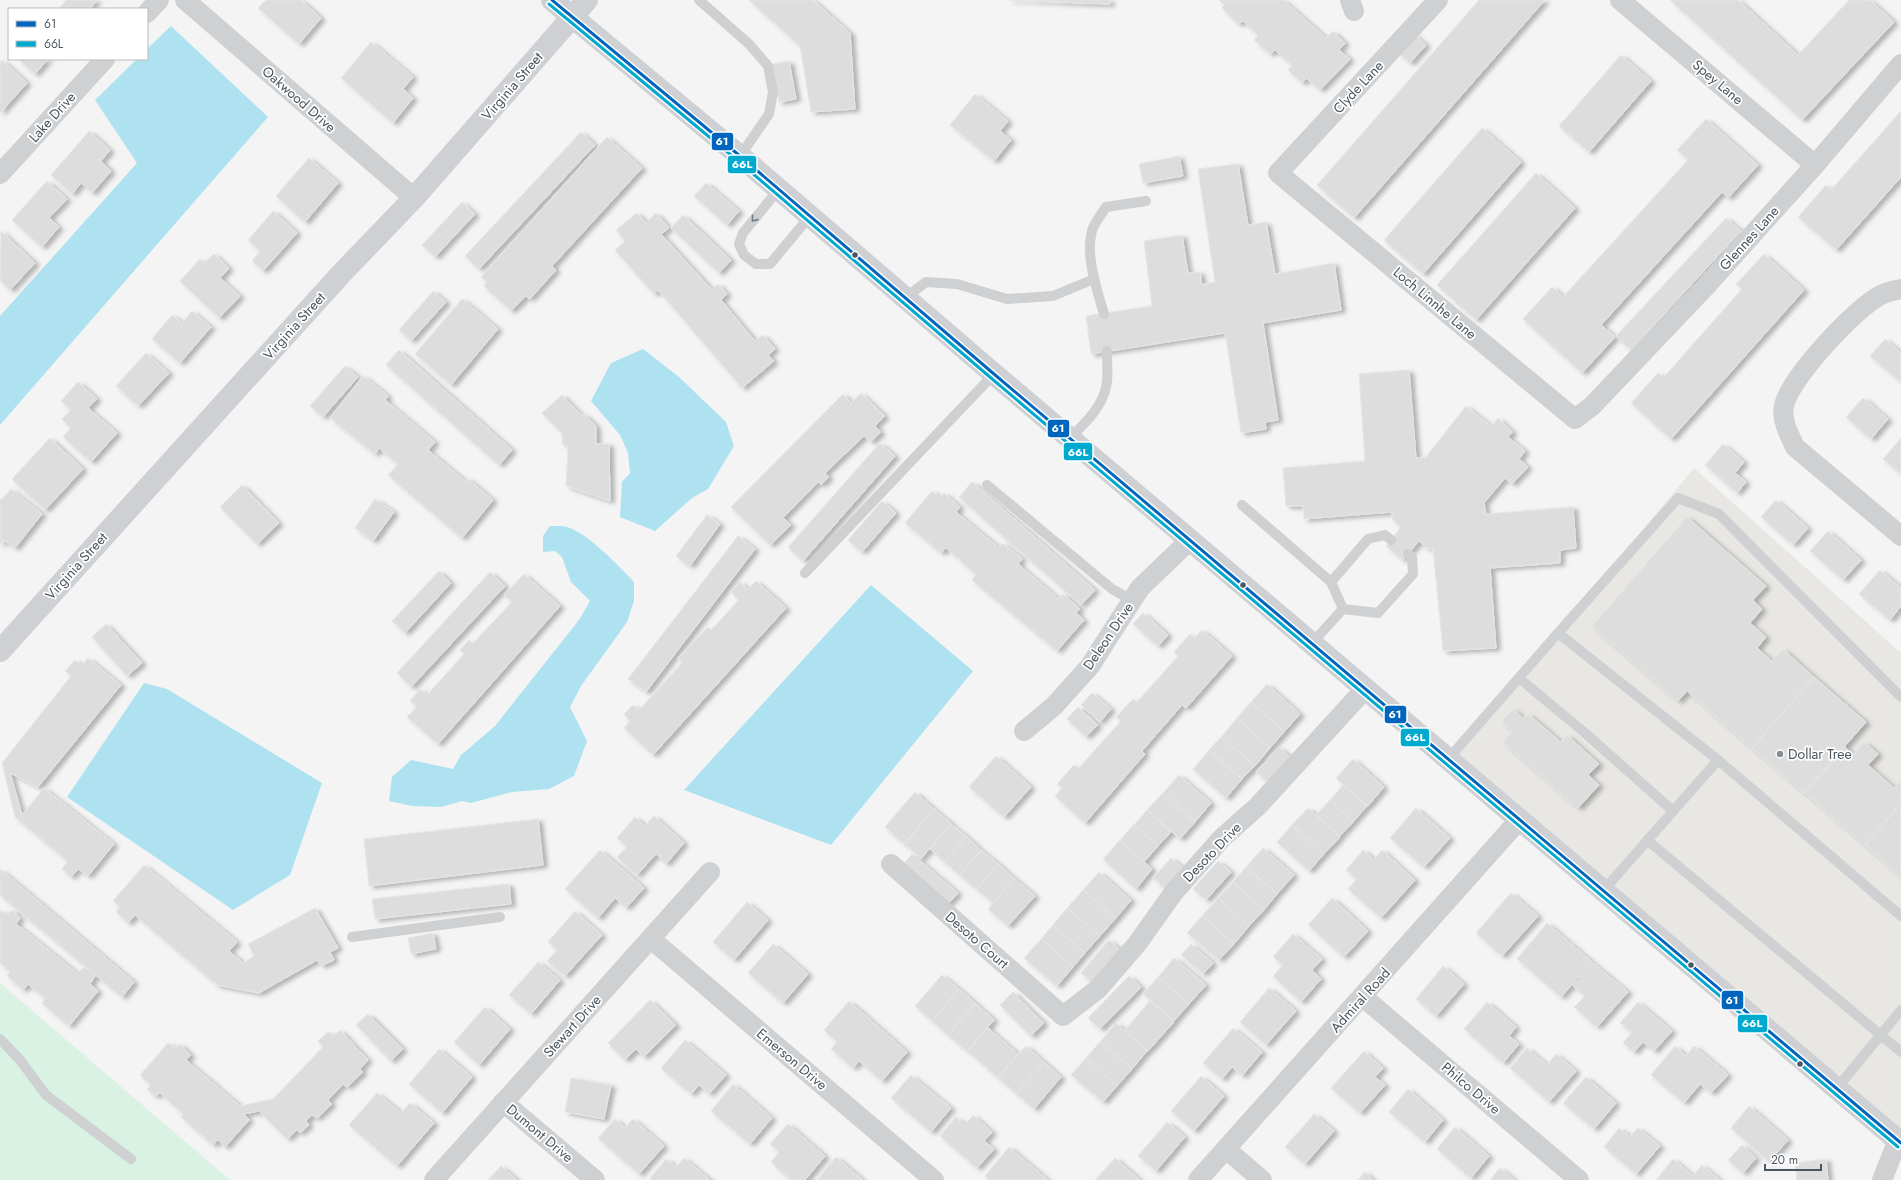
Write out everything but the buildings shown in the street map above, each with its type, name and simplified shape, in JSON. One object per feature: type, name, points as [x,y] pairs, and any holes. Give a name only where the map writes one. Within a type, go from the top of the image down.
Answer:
[{"type":"street","points":[[148,12],[159,0]]},
{"type":"street","name":"Oakwood Drive","points":[[185,0],[414,198]]},
{"type":"street","points":[[552,0],[779,189],[994,374],[1899,1141],[1882,1180]]},
{"type":"street","name":"Virginia Street","points":[[0,651],[341,274],[414,198],[587,0]]},
{"type":"street","name":"Clyde Lane","points":[[1278,173],[1438,0]]},
{"type":"street","name":"Spey Lane","points":[[1620,0],[1815,165]]},
{"type":"street","name":"Lake Drive","points":[[0,174],[104,60]]},
{"type":"street","name":"Glennes Lane","points":[[1592,406],[1707,285],[1815,165],[1901,64]]},
{"type":"street","name":"Loch Linnhe Lane","points":[[1278,173],[1575,419],[1592,406]]},
{"type":"street","points":[[1901,289],[1880,296],[1845,324],[1819,351],[1795,382],[1784,406],[1785,426],[1795,447],[1901,536]]},
{"type":"street","name":"Deleon Drive","points":[[1024,731],[1054,706],[1090,666],[1140,588],[1190,540]]},
{"type":"street","name":"Desoto Drive","points":[[1063,1016],[1098,989],[1137,944],[1174,892],[1222,838],[1258,806],[1365,689]]},
{"type":"street","name":"Admiral Road","points":[[1198,1180],[1363,997],[1520,819]]},
{"type":"street","name":"Desoto Court","points":[[891,864],[1063,1016]]},
{"type":"street","name":"Stewart Drive","points":[[434,1180],[710,872]]},
{"type":"street","name":"Emerson Drive","points":[[650,939],[934,1180]]},
{"type":"street","name":"Philco Drive","points":[[1363,997],[1579,1180]]},
{"type":"street","name":"Dumont Drive","points":[[503,1102],[594,1180]]},
{"type":"street","points":[[1226,1149],[1262,1180]]},
{"type":"lane","points":[[699,0],[749,44],[768,66],[773,92],[769,114],[740,156]]},
{"type":"lane","points":[[779,189],[743,233],[739,244],[744,255],[756,264],[770,264],[810,216]]},
{"type":"lane","points":[[1104,314],[1094,279],[1090,241],[1092,230],[1106,207],[1146,201]]},
{"type":"lane","points":[[906,298],[926,282],[957,284],[1007,299],[1053,296],[1094,279]]},
{"type":"lane","points":[[1070,438],[1093,415],[1101,401],[1106,383],[1106,352]]},
{"type":"lane","points":[[805,573],[994,374]]},
{"type":"lane","points":[[987,484],[1112,589],[1132,600]]},
{"type":"lane","points":[[1448,758],[1678,498],[1719,514],[1901,697]]},
{"type":"lane","points":[[1242,505],[1331,582],[1343,609]]},
{"type":"lane","points":[[1331,582],[1368,539],[1385,535],[1391,540]]},
{"type":"lane","points":[[1343,609],[1378,613],[1413,574],[1412,557],[1408,554]]},
{"type":"lane","points":[[1312,644],[1343,609]]},
{"type":"lane","points":[[1558,633],[1718,760],[1901,916]]},
{"type":"lane","points":[[1519,678],[1584,732],[1673,810]]},
{"type":"lane","points":[[1603,891],[1718,760]]},
{"type":"lane","points":[[1648,840],[1901,1052]]},
{"type":"lane","points":[[352,937],[500,917]]},
{"type":"lane","points":[[1836,1088],[1901,1010]]},
{"type":"lane","points":[[0,1038],[20,1060],[46,1095],[131,1159]]},
{"type":"shaded area","points":[[1694,468],[1901,653],[1901,1130],[1458,753]]},
{"type":"green space","points":[[0,983],[230,1180],[0,1180]]},
{"type":"water","points":[[171,26],[268,117],[0,425],[0,316],[137,163],[95,100],[136,60],[148,60],[148,48]]},
{"type":"water","points":[[643,349],[679,377],[726,422],[734,446],[708,489],[692,498],[655,531],[620,517],[622,482],[630,473],[628,453],[620,435],[591,401],[611,363]]},
{"type":"water","points":[[550,526],[563,526],[581,534],[601,549],[634,582],[634,601],[627,622],[581,686],[570,707],[587,741],[574,776],[549,789],[512,792],[471,803],[462,801],[441,807],[412,806],[389,801],[392,777],[411,760],[453,769],[461,755],[495,726],[579,620],[590,601],[571,582],[562,557],[555,551],[543,552],[543,536]]},
{"type":"water","points":[[871,585],[973,671],[831,845],[684,790]]},
{"type":"water","points":[[144,683],[167,689],[322,783],[290,875],[233,910],[67,797]]},
{"type":"transit line","name":"61","points":[[552,0],[740,156],[994,374],[1901,1143]]},
{"type":"transit line","name":"66L","points":[[549,4],[737,160],[991,378],[1898,1147]]},
{"type":"place","name":"Dollar Tree","points":[[1780,754]]}]
